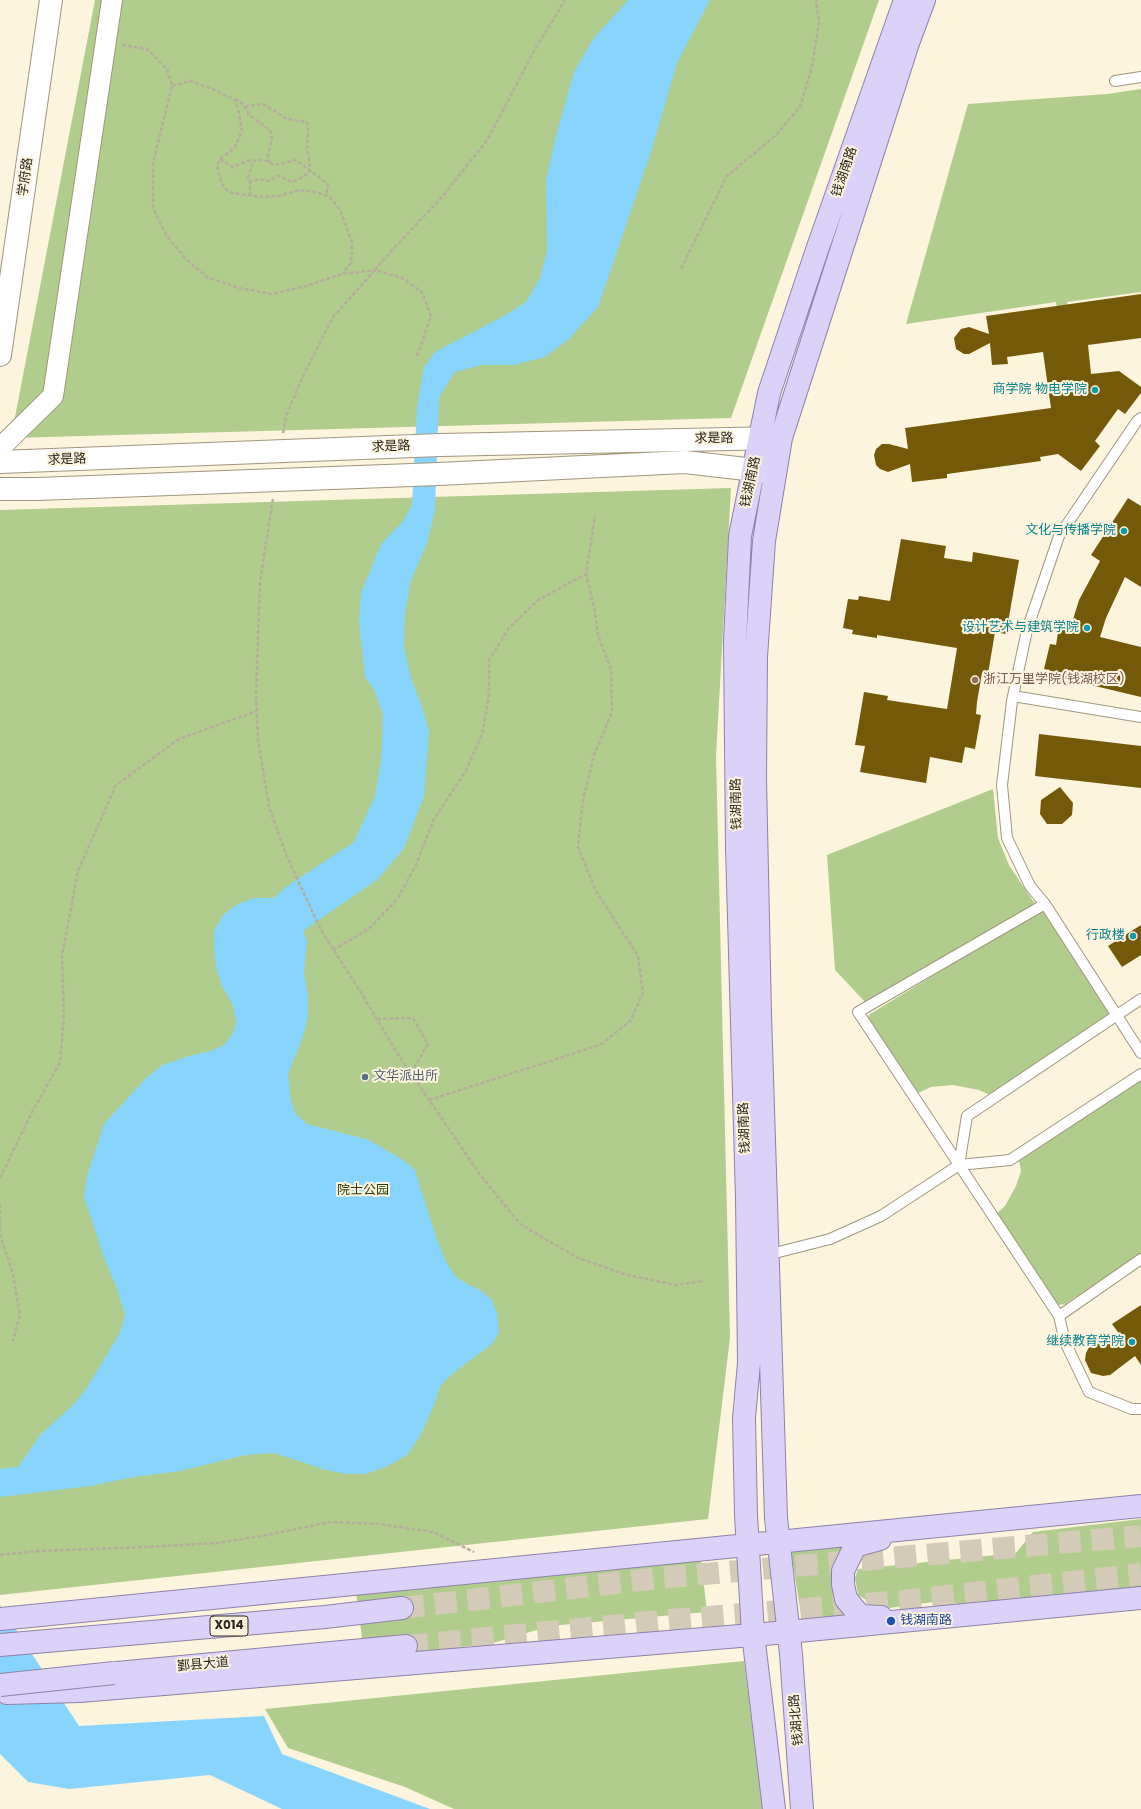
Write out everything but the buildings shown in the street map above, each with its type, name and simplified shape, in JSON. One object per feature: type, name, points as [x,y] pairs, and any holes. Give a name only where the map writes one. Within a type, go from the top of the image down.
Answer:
[{"type":"main road","name":"钱湖南路","points":[[788,1632],[776,1518],[767,1255],[755,786],[756,665],[764,542],[776,472],[771,438],[769,393],[905,0]]},
{"type":"main road","name":"钱湖南路","points":[[753,1634],[748,1545],[744,1418],[749,1363],[747,1198],[737,848],[734,641],[740,536],[753,470],[771,438],[924,0]]},
{"type":"main road","points":[[10,1617],[1141,1506]]},
{"type":"main road","points":[[921,1528],[855,1546],[843,1571],[843,1584],[846,1599],[860,1616],[937,1618]]},
{"type":"main road","points":[[0,1693],[67,1692],[788,1632],[1141,1598]]},
{"type":"main road","name":"X014","points":[[0,1645],[325,1618],[402,1608]]},
{"type":"main road","name":"钱湖北路","points":[[788,1632],[791,1654],[802,1809]]},
{"type":"main road","points":[[753,1634],[774,1809]]},
{"type":"main road","name":"鄞县大道","points":[[0,1685],[406,1646]]},
{"type":"street","name":"学府路","points":[[0,355],[51,0]]},
{"type":"street","points":[[0,448],[53,396],[112,0]]},
{"type":"street","name":"求是路","points":[[0,462],[440,445],[771,438]]},
{"type":"street","name":"求是路","points":[[0,489],[393,476],[685,462],[776,472]]},
{"type":"lane","points":[[1115,81],[1141,77]]},
{"type":"lane","points":[[1141,418],[1137,421],[1059,536],[1026,630],[1013,696],[1002,785],[1007,838],[1030,886],[1045,904],[1141,1053]]},
{"type":"lane","points":[[1013,696],[1141,717]]},
{"type":"lane","points":[[1045,904],[858,1012],[1059,1316],[1065,1342],[1089,1392],[1132,1408],[1141,1408]]},
{"type":"lane","points":[[959,1165],[967,1116],[1141,999]]},
{"type":"lane","points":[[767,1255],[830,1239],[881,1216],[959,1165],[1010,1160],[1141,1074]]},
{"type":"lane","points":[[1059,1316],[1141,1259]]},
{"type":"path","points":[[280,452],[286,416],[303,376],[333,317],[442,197],[488,139],[534,51],[565,0]]},
{"type":"path","points":[[681,268],[727,176],[776,135],[800,107],[812,67],[818,23],[816,0]]},
{"type":"path","points":[[117,44],[147,49],[167,69],[172,86],[153,163],[153,208],[167,236],[186,259],[207,277],[239,288],[272,294],[306,286],[342,274],[375,270],[402,278],[422,292],[431,316],[417,356]]},
{"type":"path","points":[[172,86],[190,81],[238,100],[245,107],[252,118],[267,126],[270,130],[272,138],[268,156],[269,163]]},
{"type":"path","points":[[235,100],[242,130],[235,147],[220,159],[217,166],[224,188],[232,193],[250,196],[279,196],[299,190],[316,192],[330,197],[340,210],[352,242],[351,263],[342,274]]},
{"type":"path","points":[[245,107],[259,104],[270,108],[287,119],[307,122],[309,134],[307,149],[310,158],[310,171]]},
{"type":"path","points":[[220,159],[233,166],[247,161],[253,162],[264,160],[275,165],[296,160],[328,184],[326,196]]},
{"type":"path","points":[[250,196],[250,182],[248,176],[253,162]]},
{"type":"path","points":[[250,182],[259,179],[268,181],[278,176],[293,182],[310,171]]},
{"type":"path","points":[[276,480],[260,582],[257,711],[258,739],[269,807],[292,867],[321,930],[429,1100],[478,1172],[520,1224],[576,1257],[624,1274],[675,1285],[704,1281]]},
{"type":"path","points":[[429,1100],[600,1045],[630,1021],[643,993],[638,956],[596,891],[578,847],[583,800],[592,763],[612,712],[611,669],[598,635],[594,607],[586,574],[595,516]]},
{"type":"path","points":[[333,950],[370,928],[398,898],[416,865],[434,819],[465,772],[482,735],[489,694],[489,660],[509,628],[538,600],[586,574]]},
{"type":"path","points":[[0,1178],[31,1114],[60,1062],[64,1017],[62,956],[78,871],[116,785],[179,739],[257,711]]},
{"type":"path","points":[[377,1019],[413,1018],[428,1044],[411,1073]]},
{"type":"path","points":[[0,1204],[0,1235],[13,1274],[20,1315],[13,1341]]},
{"type":"path","points":[[0,1555],[38,1551],[145,1547],[217,1542],[262,1536],[331,1522],[379,1524],[433,1532],[480,1556]]},
{"type":"green space","points":[[95,0],[879,0],[731,418],[11,438]]},
{"type":"green space","points":[[1141,89],[1141,292],[1067,302],[1069,314],[1058,315],[1056,302],[906,324],[968,104],[1107,94]]},
{"type":"green space","name":"院士公园","points":[[731,488],[716,756],[730,1338],[708,1519],[0,1595],[0,510]]},
{"type":"green space","points":[[993,789],[998,838],[1009,865],[1035,904],[866,1003],[835,970],[827,855]]},
{"type":"green space","points":[[1041,910],[1047,911],[1113,1013],[992,1096],[979,1090],[953,1085],[931,1087],[916,1094],[867,1019],[870,1014]]},
{"type":"green space","points":[[1141,1081],[1141,1253],[1065,1304],[1057,1305],[995,1215],[1005,1206],[1016,1186],[1021,1171],[1019,1160]]},
{"type":"green space","points":[[1141,1519],[1141,1593],[968,1608],[948,1600],[881,1609],[858,1595],[855,1578],[858,1569],[1016,1553],[1033,1532]]},
{"type":"green space","points":[[846,1546],[855,1618],[803,1626],[791,1552]]},
{"type":"green space","points":[[701,1560],[707,1612],[550,1626],[493,1643],[365,1659],[356,1593]]},
{"type":"green space","points":[[744,1661],[763,1809],[454,1809],[405,1787],[288,1748],[265,1709]]},
{"type":"water","points":[[628,0],[710,0],[677,63],[651,152],[598,307],[569,339],[545,357],[514,365],[482,365],[455,372],[439,397],[435,510],[427,543],[410,583],[405,614],[404,648],[411,678],[429,731],[424,796],[404,848],[378,879],[303,931],[307,941],[304,974],[308,995],[308,1016],[303,1037],[288,1074],[291,1101],[295,1113],[307,1124],[369,1140],[403,1160],[415,1170],[436,1237],[446,1262],[456,1277],[480,1290],[491,1299],[497,1312],[499,1333],[492,1344],[452,1374],[440,1386],[434,1405],[420,1436],[407,1455],[386,1467],[365,1474],[346,1474],[326,1470],[274,1453],[245,1455],[180,1471],[134,1477],[90,1486],[0,1497],[0,1469],[18,1467],[40,1435],[72,1406],[86,1389],[120,1333],[125,1314],[117,1289],[103,1255],[84,1197],[87,1176],[104,1124],[145,1079],[162,1065],[189,1056],[211,1051],[224,1045],[232,1035],[236,1023],[233,1005],[222,986],[216,967],[214,931],[223,915],[238,904],[255,898],[274,898],[287,886],[354,842],[375,796],[381,761],[383,714],[374,690],[365,677],[359,622],[361,593],[381,544],[404,520],[412,504],[417,408],[424,367],[435,352],[502,317],[526,302],[540,278],[547,251],[546,180],[556,136],[574,72],[593,39]]},
{"type":"water","points":[[0,1605],[79,1726],[264,1716],[282,1754],[430,1809],[282,1809],[210,1775],[69,1789],[28,1782],[0,1754]]},
{"type":"tunnel","points":[[402,1608],[658,1578],[1141,1536]]},
{"type":"tunnel","points":[[406,1646],[670,1620],[902,1601],[1141,1574]]},
{"type":"place","name":"商学院 物电学院","points":[[1095,390]]},
{"type":"place","name":"文化与传播学院","points":[[1124,531]]},
{"type":"place","name":"设计艺术与建筑学院","points":[[1087,628]]},
{"type":"place","name":"浙江万里学院(钱湖校区)","points":[[975,680]]},
{"type":"place","name":"行政楼","points":[[1133,936]]},
{"type":"place","name":"文华派出所","points":[[365,1077]]},
{"type":"place","name":"继续教育学院","points":[[1132,1342]]},
{"type":"place","name":"钱湖南路","points":[[891,1621]]}]
